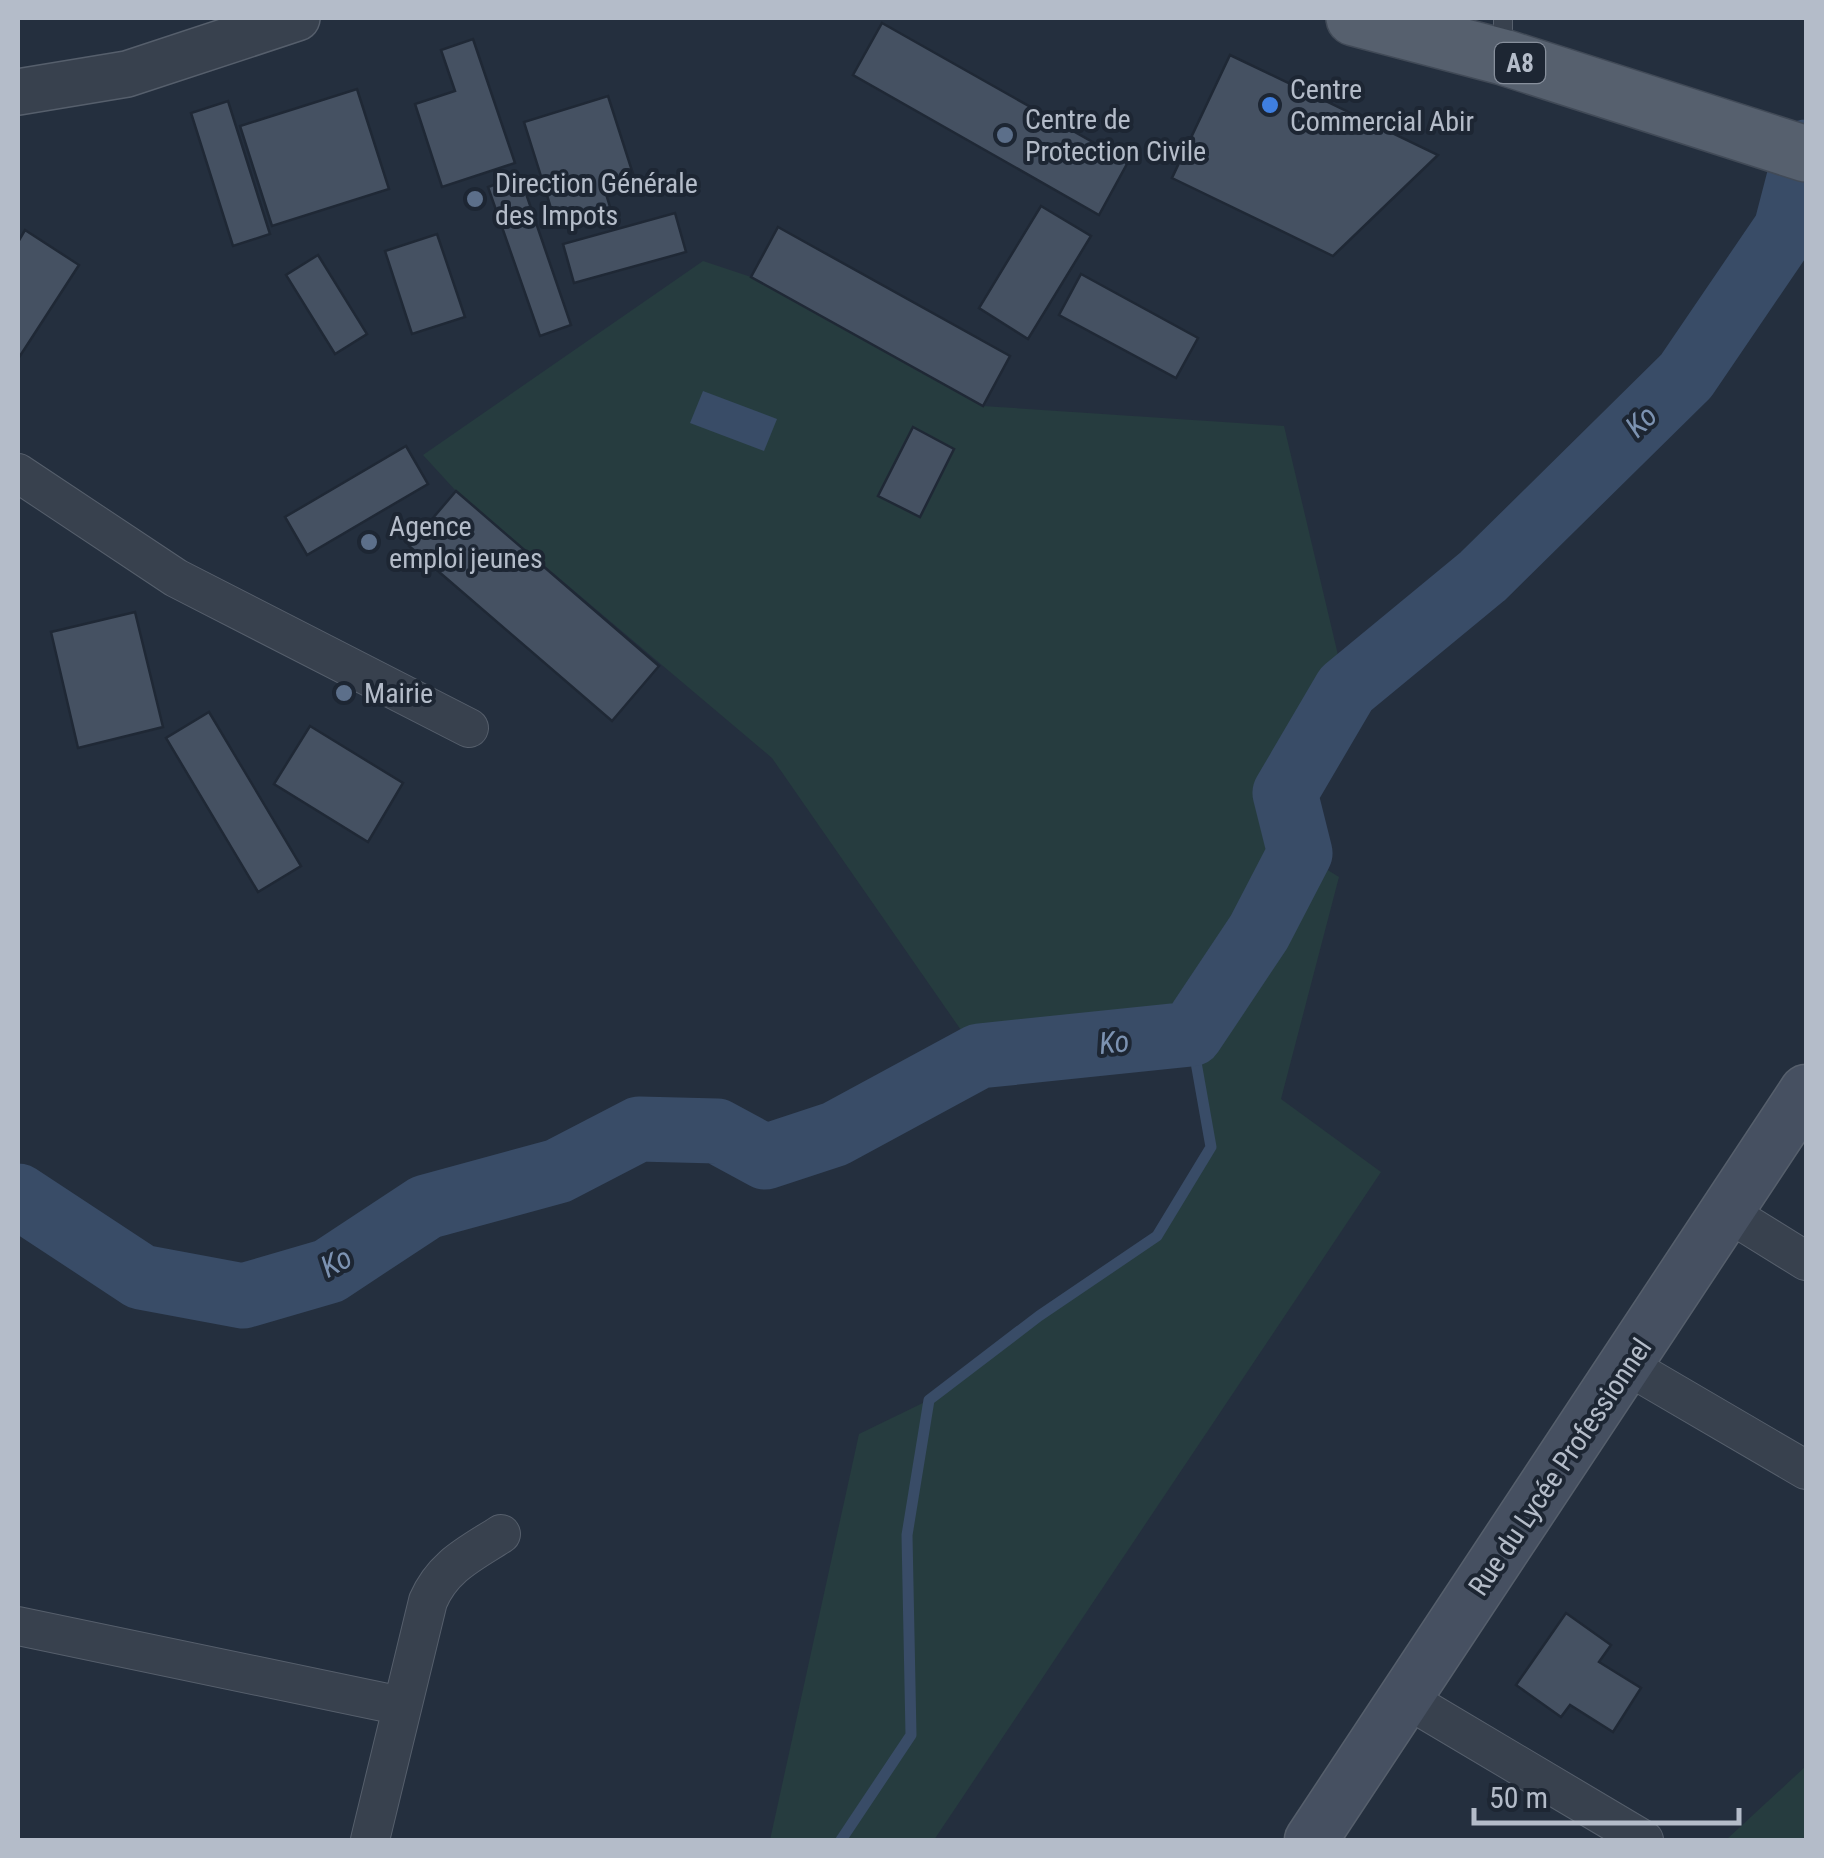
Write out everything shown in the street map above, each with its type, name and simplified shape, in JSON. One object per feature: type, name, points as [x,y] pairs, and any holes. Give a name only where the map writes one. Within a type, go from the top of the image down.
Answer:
[{"type":"main road","name":"A8","points":[[1354,18],[1503,37],[1684,115],[1806,154]]},
{"type":"main road","name":"Rue du Lycée Professionnel","points":[[1311,1840],[1806,1092]]},
{"type":"street","points":[[18,92],[127,74],[298,18]]},
{"type":"street","points":[[18,473],[176,578],[469,728]]},
{"type":"street","points":[[1727,1212],[1806,1261]]},
{"type":"street","points":[[1628,1366],[1806,1470]]},
{"type":"street","points":[[370,1840],[428,1601],[438,1579],[451,1565],[501,1534]]},
{"type":"street","points":[[18,1626],[402,1706]]},
{"type":"street","points":[[1405,1698],[1644,1840]]},
{"type":"green space","points":[[703,261],[751,277],[983,406],[1284,426],[1346,689],[1285,793],[1300,853],[1339,877],[1281,1099],[1381,1172],[934,1840],[770,1840],[859,1434],[929,1400],[1039,1316],[1157,1236],[1211,1147],[1191,1034],[979,1056],[772,758],[456,491],[423,455]]},
{"type":"green space","points":[[1806,1766],[1806,1840],[1726,1840]]},
{"type":"water","points":[[703,391],[777,419],[764,451],[690,423]]},
{"type":"building","points":[[882,23],[1128,162],[1099,215],[853,75]]},
{"type":"building","points":[[473,39],[515,163],[442,187],[415,104],[455,91],[441,50]]},
{"type":"building","name":"Centre Commercial Abir","points":[[1230,55],[1438,155],[1333,256],[1172,178]]},
{"type":"building","points":[[357,89],[389,189],[272,226],[240,126]]},
{"type":"building","points":[[608,96],[633,174],[603,184],[610,207],[556,224],[524,122]]},
{"type":"building","points":[[228,101],[270,234],[233,246],[191,113]]},
{"type":"building","points":[[520,176],[571,325],[540,336],[488,187]]},
{"type":"building","points":[[1041,206],[1091,236],[1028,339],[979,308]]},
{"type":"building","points":[[675,213],[686,252],[574,283],[563,244]]},
{"type":"building","points":[[778,227],[1010,356],[983,406],[751,277]]},
{"type":"building","points":[[25,230],[79,265],[18,359],[18,242]]},
{"type":"building","points":[[437,234],[465,317],[412,334],[385,251]]},
{"type":"building","points":[[318,255],[367,334],[335,354],[286,275]]},
{"type":"building","points":[[1081,274],[1198,338],[1176,378],[1059,315]]},
{"type":"building","points":[[913,427],[954,449],[920,517],[878,496]]},
{"type":"building","points":[[406,446],[428,484],[307,555],[285,517]]},
{"type":"building","points":[[456,491],[659,666],[612,721],[409,546]]},
{"type":"building","points":[[135,612],[163,727],[78,748],[51,632]]},
{"type":"building","points":[[209,712],[301,866],[258,892],[166,738]]},
{"type":"building","points":[[310,726],[403,783],[368,842],[274,784]]},
{"type":"building","points":[[1566,1613],[1611,1645],[1599,1662],[1641,1688],[1613,1732],[1570,1705],[1561,1717],[1516,1685]]},
{"type":"waterway","name":"Ko","points":[[18,1196],[141,1277],[243,1296],[329,1271],[426,1207],[558,1171],[639,1129],[717,1131],[765,1157],[835,1134],[979,1056],[1191,1034],[1259,932],[1300,853],[1285,793],[1346,689],[1483,576],[1686,376],[1786,229],[1806,152]]},
{"type":"waterway","points":[[841,1840],[911,1735],[907,1535],[929,1400],[1039,1316],[1157,1236],[1211,1147],[1191,1034]]},
{"type":"place","name":"Centre Commercial Abir","points":[[1270,105]]},
{"type":"place","name":"Centre de Protection Civile","points":[[1005,135]]},
{"type":"place","name":"Direction Générale des Impots","points":[[475,199]]},
{"type":"place","name":"Agence emploi jeunes","points":[[369,542]]},
{"type":"place","name":"Mairie","points":[[344,693]]}]
